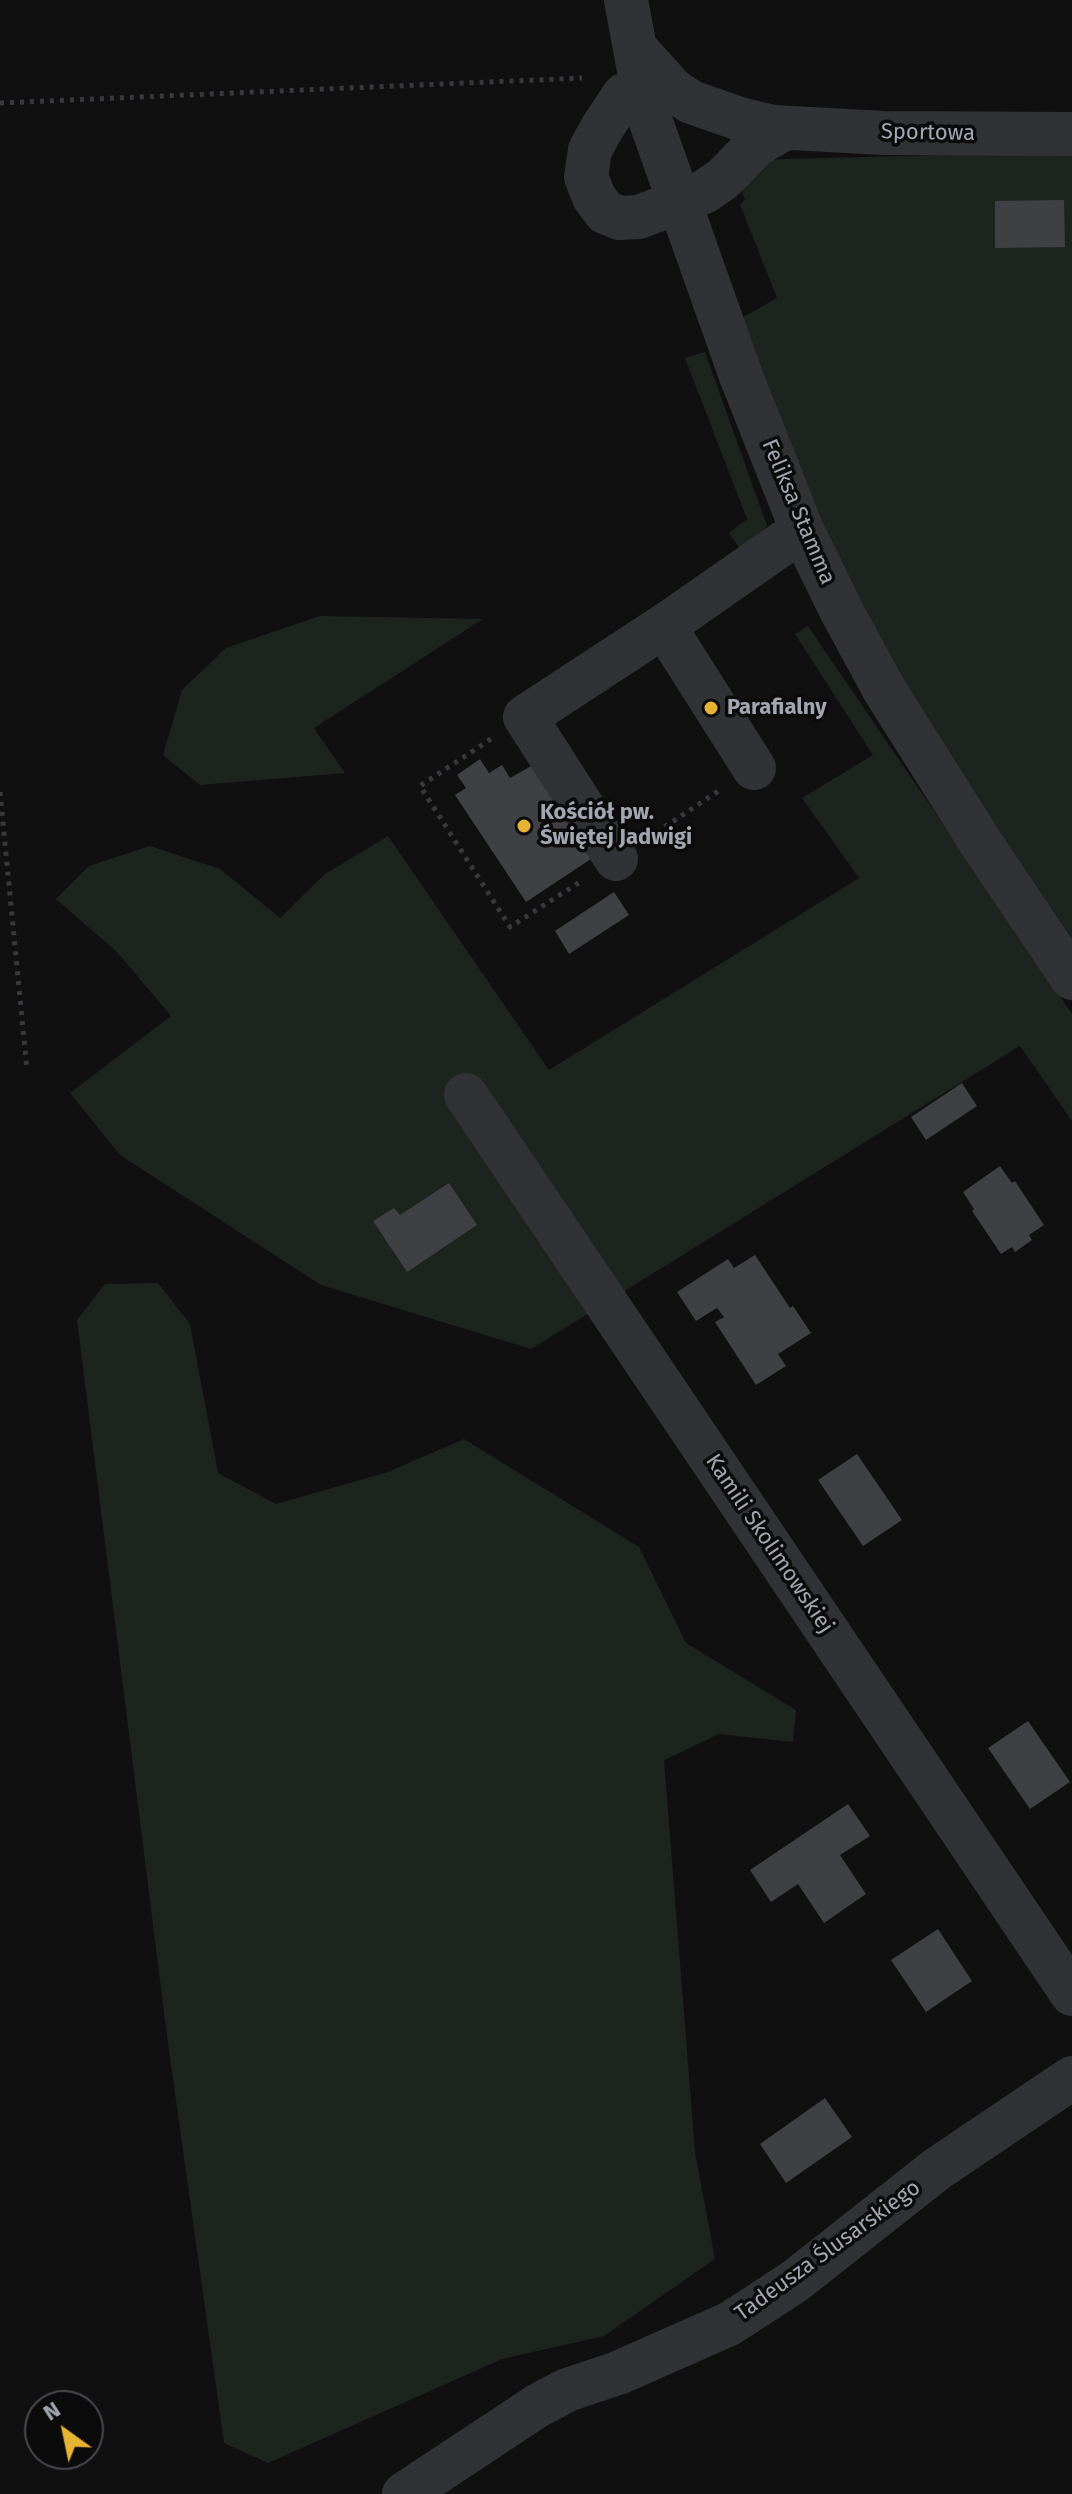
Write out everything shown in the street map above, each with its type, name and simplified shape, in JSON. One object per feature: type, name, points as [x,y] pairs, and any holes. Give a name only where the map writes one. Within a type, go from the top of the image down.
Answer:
[{"type":"street","name":"Feliksa Stamma","points":[[626,0],[646,108],[741,376],[802,530],[885,691],[981,843],[1072,978]]},
{"type":"street","name":"Sportowa","points":[[635,48],[673,90],[691,102],[743,120],[785,128],[884,133],[1072,134]]},
{"type":"street","points":[[624,95],[590,150],[586,177],[594,197],[605,212],[620,218],[639,217],[704,192],[723,179],[756,145],[785,128]]},
{"type":"street","points":[[616,859],[525,717],[802,530]]},
{"type":"street","points":[[664,626],[754,768]]},
{"type":"street","name":"Kamili Skolimowskiej","points":[[466,1095],[1072,1994]]},
{"type":"street","name":"Tadeusza Ślusarskiego","points":[[404,2494],[537,2406],[729,2324],[795,2281],[937,2169],[1072,2078]]},
{"type":"path","points":[[0,103],[582,78]]},
{"type":"path","points":[[0,792],[27,1070]]},
{"type":"shaded area","points":[[1072,152],[1072,938],[930,730],[826,536],[738,320],[777,298],[740,204],[745,200],[738,180],[764,161],[784,159]]},
{"type":"shaded area","points":[[705,352],[767,526],[742,552],[729,533],[747,519],[685,358]]},
{"type":"shaded area","points":[[320,616],[483,619],[314,728],[345,773],[200,785],[163,755],[182,690],[226,648]]},
{"type":"shaded area","points":[[808,626],[1072,1014],[1072,1121],[1020,1046],[531,1349],[321,1285],[120,1155],[70,1093],[171,1016],[117,952],[56,899],[89,866],[150,846],[220,869],[280,918],[325,874],[388,836],[549,1070],[859,878],[802,798],[873,755],[795,634]]},
{"type":"shaded area","points":[[158,1283],[190,1324],[218,1473],[276,1504],[388,1472],[464,1439],[639,1547],[686,1643],[796,1710],[793,1742],[719,1734],[664,1760],[695,2152],[715,2259],[604,2336],[502,2359],[268,2463],[224,2443],[167,2036],[77,1320],[105,1284]]},
{"type":"building","points":[[1064,200],[1065,247],[995,248],[995,201]]},
{"type":"building","name":"Kościół pw. Świętej Jadwigi","points":[[480,759],[489,773],[502,765],[510,778],[533,765],[594,857],[526,902],[455,795],[466,788],[457,775]]},
{"type":"building","points":[[614,892],[629,915],[569,954],[555,931]]},
{"type":"building","points":[[962,1083],[977,1106],[926,1140],[911,1117]]},
{"type":"building","points":[[1000,1166],[1012,1183],[1015,1181],[1044,1225],[1029,1235],[1032,1240],[1015,1252],[1012,1247],[1001,1254],[963,1192]]},
{"type":"building","points":[[449,1183],[477,1225],[407,1272],[373,1221],[394,1208],[400,1215]]},
{"type":"building","points":[[755,1255],[790,1308],[793,1306],[811,1333],[778,1354],[786,1366],[756,1385],[715,1322],[724,1317],[717,1308],[696,1321],[677,1292],[728,1259],[734,1268]]},
{"type":"building","points":[[857,1454],[902,1520],[863,1546],[818,1480]]},
{"type":"building","points":[[1028,1721],[1070,1782],[1030,1809],[988,1748]]},
{"type":"building","points":[[848,1804],[870,1836],[840,1855],[866,1894],[824,1923],[798,1884],[771,1902],[750,1870]]},
{"type":"building","points":[[938,1929],[972,1981],[926,2012],[891,1960]]},
{"type":"building","points":[[825,2098],[852,2137],[786,2183],[760,2144]]},
{"type":"place","name":"Parafialny","points":[[711,708]]},
{"type":"place","name":"Kościół pw. Świętej Jadwigi","points":[[524,826]]}]
